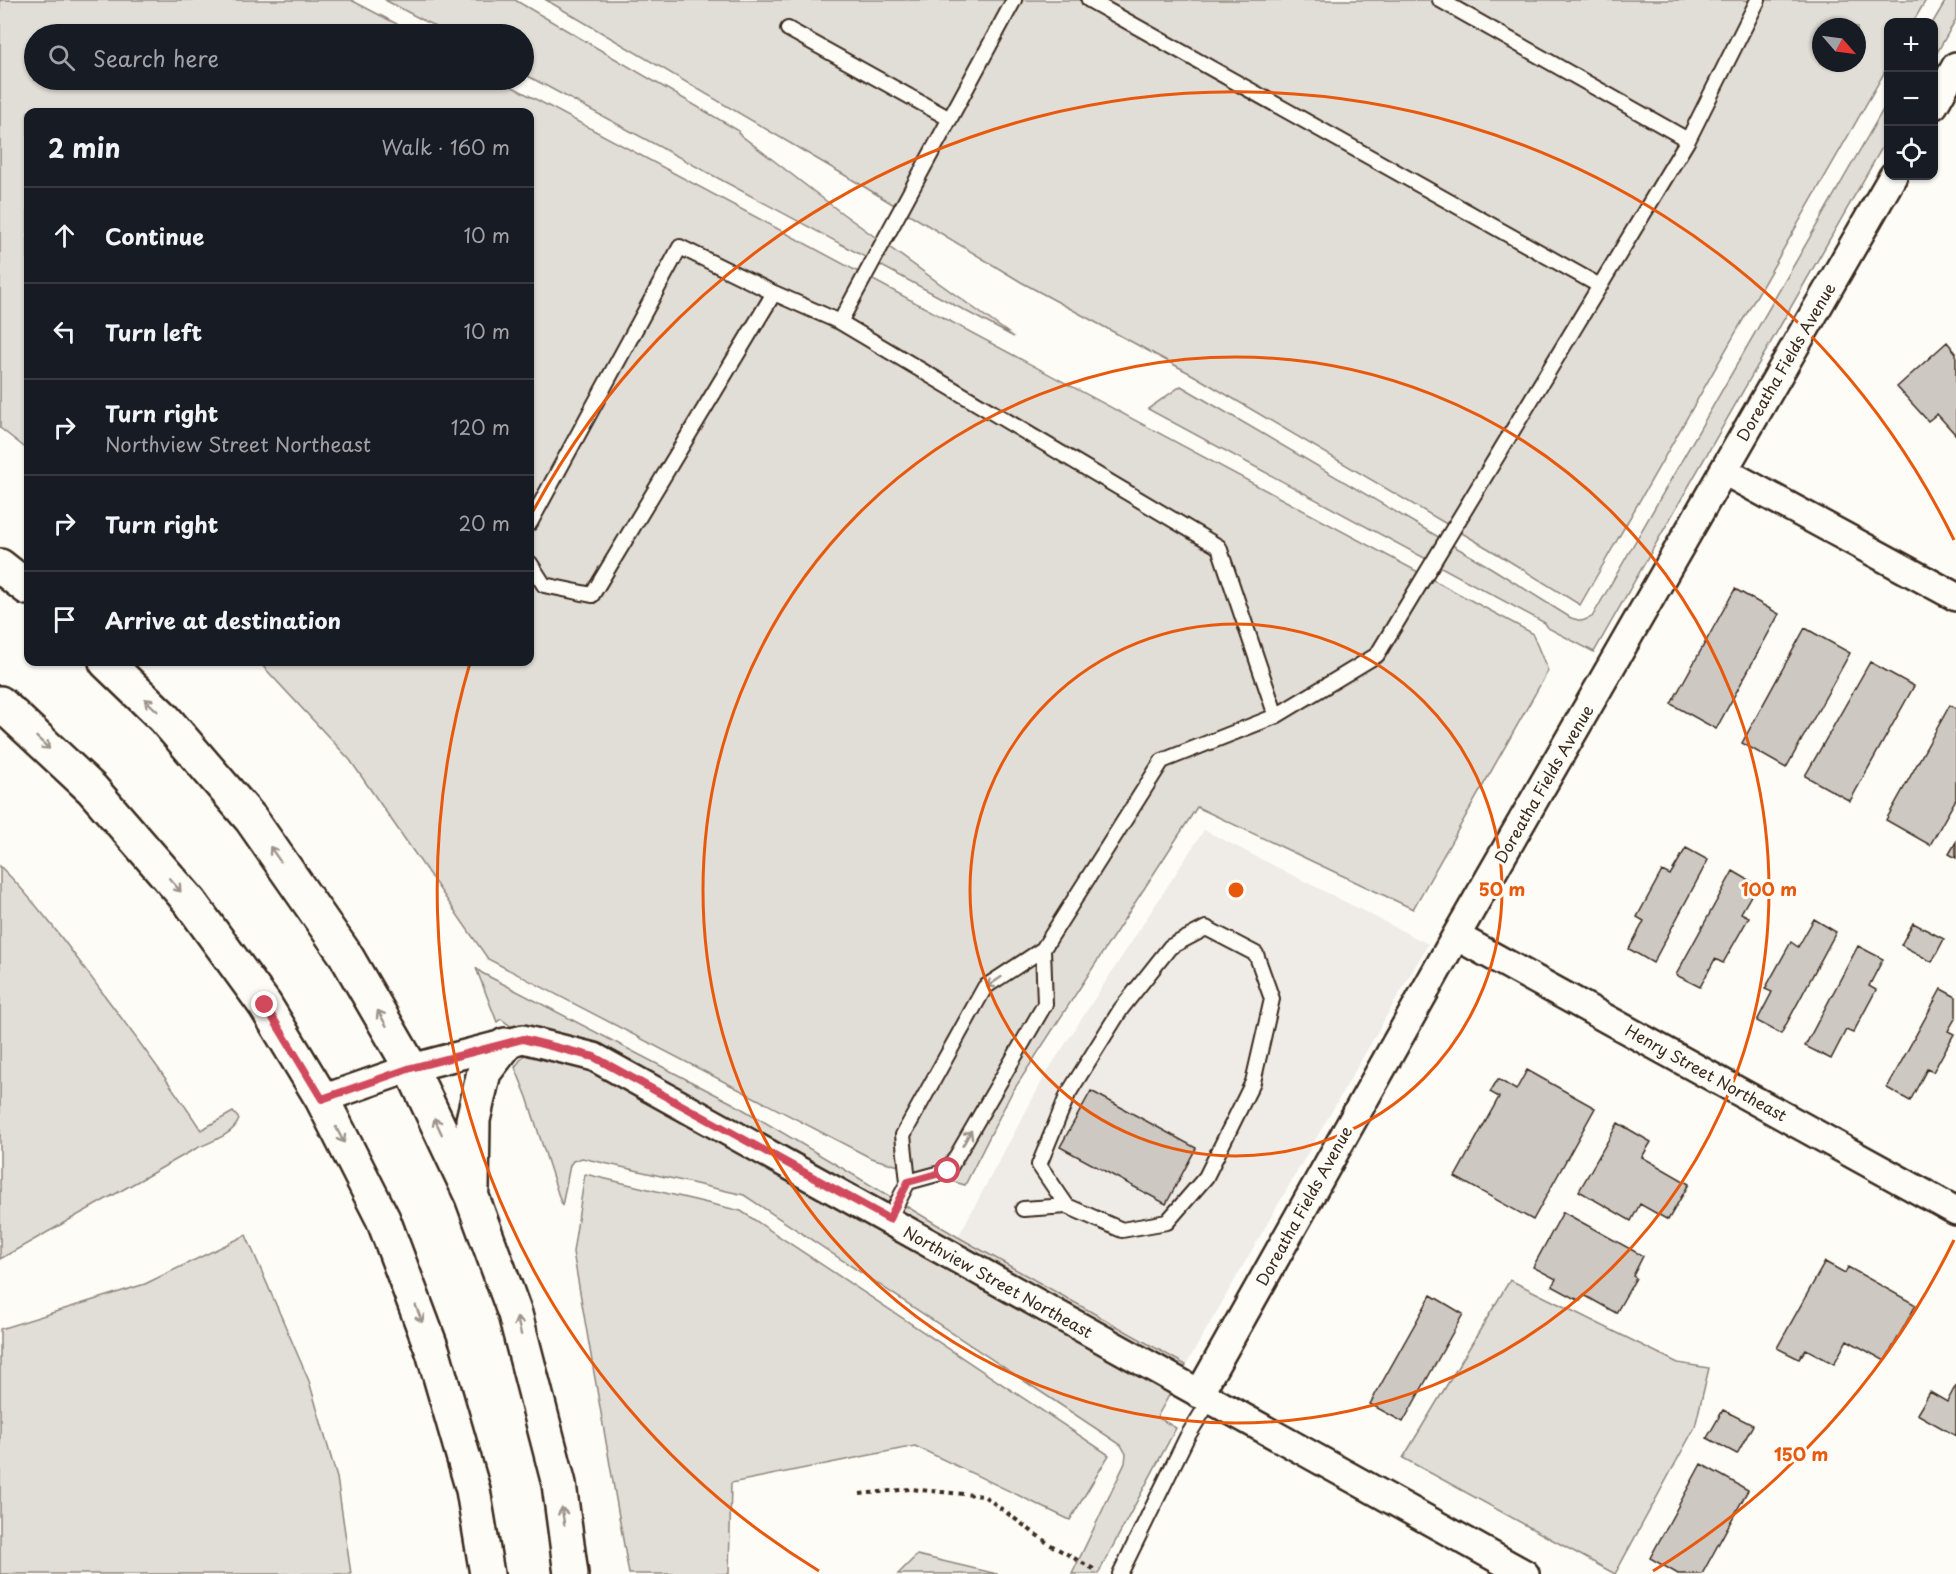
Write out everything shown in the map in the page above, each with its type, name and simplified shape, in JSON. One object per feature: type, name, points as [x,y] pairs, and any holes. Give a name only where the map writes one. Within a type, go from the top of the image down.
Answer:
[{"type":"main road","points":[[0,566],[24,585]]},
{"type":"main road","points":[[110,666],[164,718],[251,819],[345,954],[411,1068],[472,1197],[515,1314],[559,1484],[571,1574]]},
{"type":"main road","points":[[0,703],[92,789],[190,902],[265,1005],[322,1099],[383,1219],[433,1352],[473,1490],[487,1574]]},
{"type":"main road","points":[[472,1197],[473,1120],[484,1072],[506,1045]]},
{"type":"street","points":[[1938,98],[1956,66]]},
{"type":"street","name":"Doreatha Fields Avenue","points":[[1204,1397],[1456,936],[1891,180]]},
{"type":"street","points":[[1724,471],[1956,597]]},
{"type":"street","name":"Henry Street Northeast","points":[[1456,936],[1956,1211]]},
{"type":"street","name":"Northview Street Northeast","points":[[322,1099],[411,1068],[523,1039],[594,1057],[1525,1574]]},
{"type":"lane","points":[[1089,0],[1600,286]]},
{"type":"lane","points":[[1440,0],[1688,140]]},
{"type":"lane","points":[[889,1219],[908,1182],[903,1135],[985,987],[1043,950],[1162,761],[1276,716],[1377,655],[1688,140],[1758,0]]},
{"type":"lane","points":[[840,322],[950,119],[1008,2]]},
{"type":"lane","points":[[788,29],[950,119]]},
{"type":"lane","points":[[534,516],[680,247],[840,322],[1219,547],[1276,716]]},
{"type":"lane","points":[[534,569],[544,585],[592,595],[774,293]]},
{"type":"lane","points":[[1023,1209],[1067,1206],[1122,1230],[1167,1222],[1206,1177],[1253,1082],[1272,999],[1256,954],[1206,927],[1170,948],[1121,1009],[1068,1094],[1039,1165],[1067,1206]]},
{"type":"lane","points":[[908,1182],[948,1171],[1045,1004],[1043,950]]},
{"type":"lane","points":[[1120,1574],[1204,1397]]},
{"type":"path","points":[[860,1494],[910,1489],[984,1496],[1049,1544],[1103,1574]]},
{"type":"shaded area","points":[[0,0],[351,0],[397,24],[24,24],[24,90],[519,90],[1532,633],[1548,671],[1413,909],[1197,807],[1011,1094],[965,1185],[871,1158],[488,959],[350,760],[263,666],[534,666],[534,108],[24,108],[24,447],[0,428]]},
{"type":"shaded area","points":[[385,0],[515,0],[739,131],[738,133],[839,211],[1014,337],[534,79],[534,24],[430,24]]},
{"type":"shaded area","points":[[546,0],[1926,0],[1915,18],[1884,18],[1884,73],[1580,605],[1193,375],[1021,282],[858,183]]},
{"type":"shaded area","points":[[1946,0],[1956,0],[1956,19],[1938,51],[1938,18],[1935,18]]},
{"type":"shaded area","points":[[1884,108],[1884,144],[1594,652],[1548,628],[1545,623],[1148,409],[1181,386],[1493,569],[1571,618],[1582,621],[1592,617]]},
{"type":"shaded area","points":[[1204,830],[1428,944],[1186,1365],[958,1237],[1047,1072]]},
{"type":"shaded area","points":[[0,866],[64,941],[201,1130],[233,1112],[239,1119],[232,1129],[221,1137],[195,1149],[0,1259]]},
{"type":"shaded area","points":[[476,968],[734,1104],[958,1237],[1186,1365],[1157,1417],[1176,1428],[1098,1574],[1072,1574],[1125,1463],[1126,1454],[1121,1445],[744,1195],[582,1158],[573,1161],[570,1165],[562,1206],[515,1067],[533,1043],[501,1019],[497,1022]]},
{"type":"shaded area","points":[[585,1174],[741,1211],[1109,1455],[1070,1520],[915,1446],[731,1483],[729,1574],[629,1574],[573,1252]]},
{"type":"shaded area","points":[[246,1235],[309,1381],[337,1478],[351,1574],[0,1574],[0,1329],[145,1284]]},
{"type":"shaded area","points":[[1510,1280],[1678,1363],[1709,1368],[1695,1427],[1615,1574],[1403,1458]]},
{"type":"shaded area","points":[[917,1555],[997,1574],[898,1574]]},
{"type":"building","points":[[1947,342],[1956,353],[1956,435],[1937,414],[1928,421],[1897,387]]},
{"type":"building","points":[[1735,589],[1779,614],[1716,729],[1671,704]]},
{"type":"building","points":[[1805,628],[1850,653],[1786,768],[1742,743]]},
{"type":"building","points":[[1870,662],[1914,686],[1850,801],[1805,776]]},
{"type":"building","points":[[1950,705],[1956,709],[1956,799],[1930,845],[1886,820]]},
{"type":"building","points":[[1956,842],[1956,858],[1949,854]]},
{"type":"building","points":[[1686,848],[1708,860],[1653,963],[1629,949],[1644,921],[1637,917],[1662,871],[1670,875]]},
{"type":"building","points":[[1733,871],[1757,885],[1741,913],[1749,917],[1723,963],[1715,959],[1700,987],[1676,975]]},
{"type":"building","points":[[1814,919],[1836,932],[1781,1034],[1757,1021],[1772,992],[1765,989],[1791,942],[1798,947]]},
{"type":"building","points":[[1913,923],[1944,939],[1932,962],[1901,945]]},
{"type":"building","points":[[1858,946],[1883,959],[1869,986],[1876,990],[1853,1033],[1846,1030],[1831,1059],[1805,1046]]},
{"type":"building","points":[[1941,989],[1956,997],[1956,1017],[1948,1031],[1954,1034],[1933,1072],[1927,1069],[1910,1101],[1887,1088]]},
{"type":"building","points":[[1527,1070],[1595,1108],[1533,1220],[1455,1177],[1499,1097],[1490,1092],[1498,1079],[1516,1090]]},
{"type":"building","points":[[1091,1091],[1196,1148],[1166,1204],[1060,1147]]},
{"type":"building","points":[[1618,1123],[1651,1142],[1642,1157],[1689,1184],[1668,1220],[1640,1204],[1631,1221],[1579,1191]]},
{"type":"building","points":[[1563,1212],[1643,1256],[1633,1276],[1636,1278],[1616,1313],[1584,1295],[1580,1301],[1552,1286],[1556,1279],[1533,1267]]},
{"type":"building","points":[[1825,1262],[1845,1273],[1848,1267],[1916,1305],[1885,1361],[1847,1340],[1834,1364],[1806,1349],[1799,1359],[1777,1348]]},
{"type":"building","points":[[1431,1295],[1463,1314],[1403,1422],[1370,1404]]},
{"type":"building","points":[[1956,1385],[1956,1436],[1917,1414],[1930,1392],[1947,1402]]},
{"type":"building","points":[[1723,1410],[1753,1425],[1737,1454],[1707,1438]]},
{"type":"building","points":[[1701,1464],[1748,1490],[1702,1574],[1678,1574],[1650,1558]]},
{"type":"route","points":[[265,1005],[322,1099],[411,1068],[523,1039],[594,1057],[889,1219],[908,1182],[948,1171]]}]
